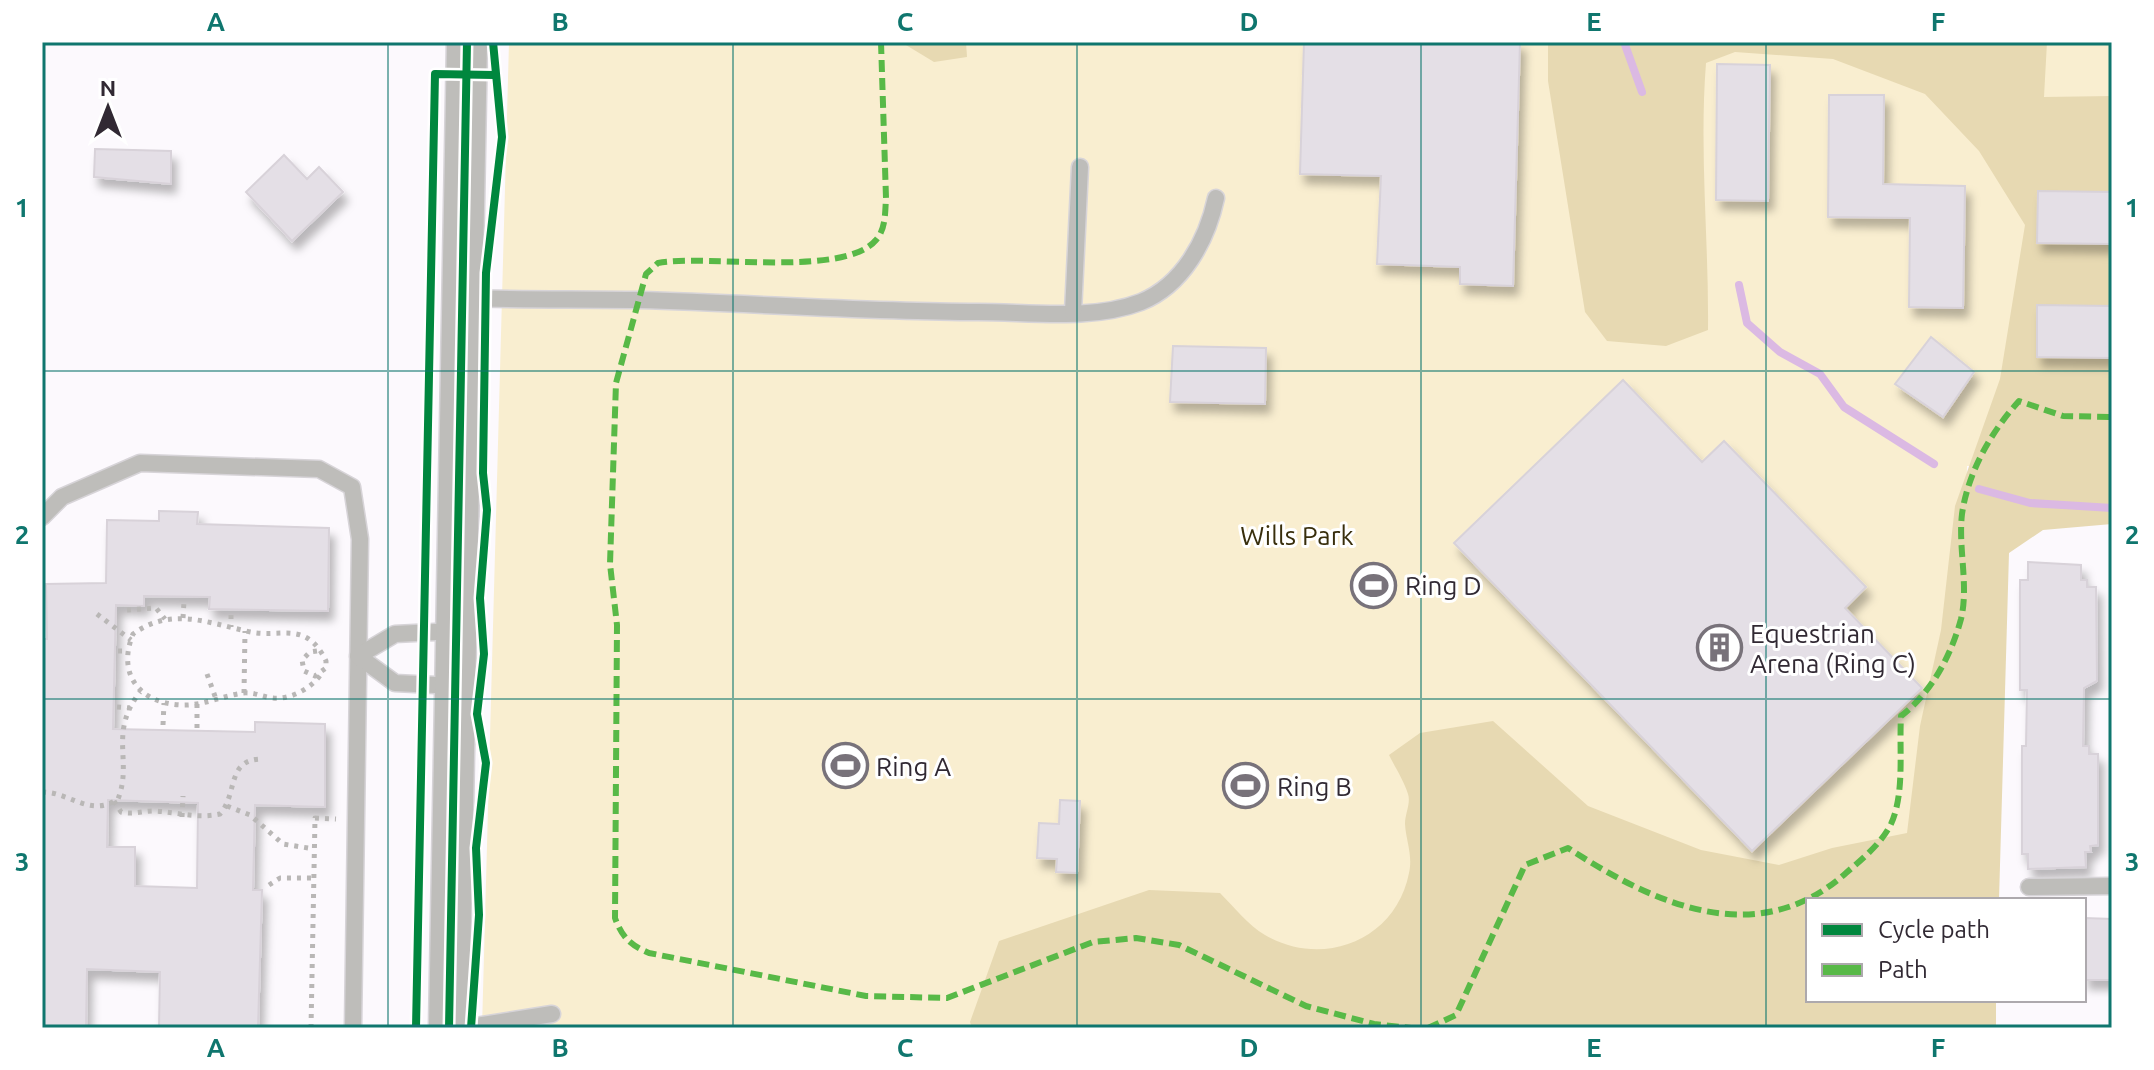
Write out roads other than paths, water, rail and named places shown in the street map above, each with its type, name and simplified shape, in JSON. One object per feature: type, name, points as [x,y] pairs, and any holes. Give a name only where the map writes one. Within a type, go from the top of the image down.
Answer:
[{"type":"street","points":[[449,1028],[467,42]]},
{"type":"lane","points":[[1073,312],[1080,167]]},
{"type":"lane","points":[[462,298],[639,300],[927,312],[1118,309],[1156,295],[1192,259],[1206,235],[1216,198]]},
{"type":"lane","points":[[42,517],[62,497],[140,463],[319,469],[352,487],[360,539],[353,1028]]},
{"type":"lane","points":[[358,656],[395,634],[456,631]]},
{"type":"lane","points":[[358,656],[395,683],[455,686]]},
{"type":"lane","points":[[2029,887],[2112,886]]},
{"type":"lane","points":[[463,1028],[552,1014]]},
{"type":"waterway","points":[[1624,42],[1642,92]]},
{"type":"waterway","points":[[1739,285],[1747,323],[1780,352],[1820,374],[1844,407],[1934,464]]},
{"type":"waterway","points":[[1979,489],[2030,503],[2112,508]]},
{"type":"place","name":"Ring D","points":[[1374,585]]},
{"type":"place","name":"Equestrian Arena (Ring C)","points":[[1719,648]]},
{"type":"place","name":"Ring A","points":[[845,766]]},
{"type":"place","name":"Ring B","points":[[1246,786]]},
{"type":"park label","name":"Wills Park","points":[[1297,535]]}]
